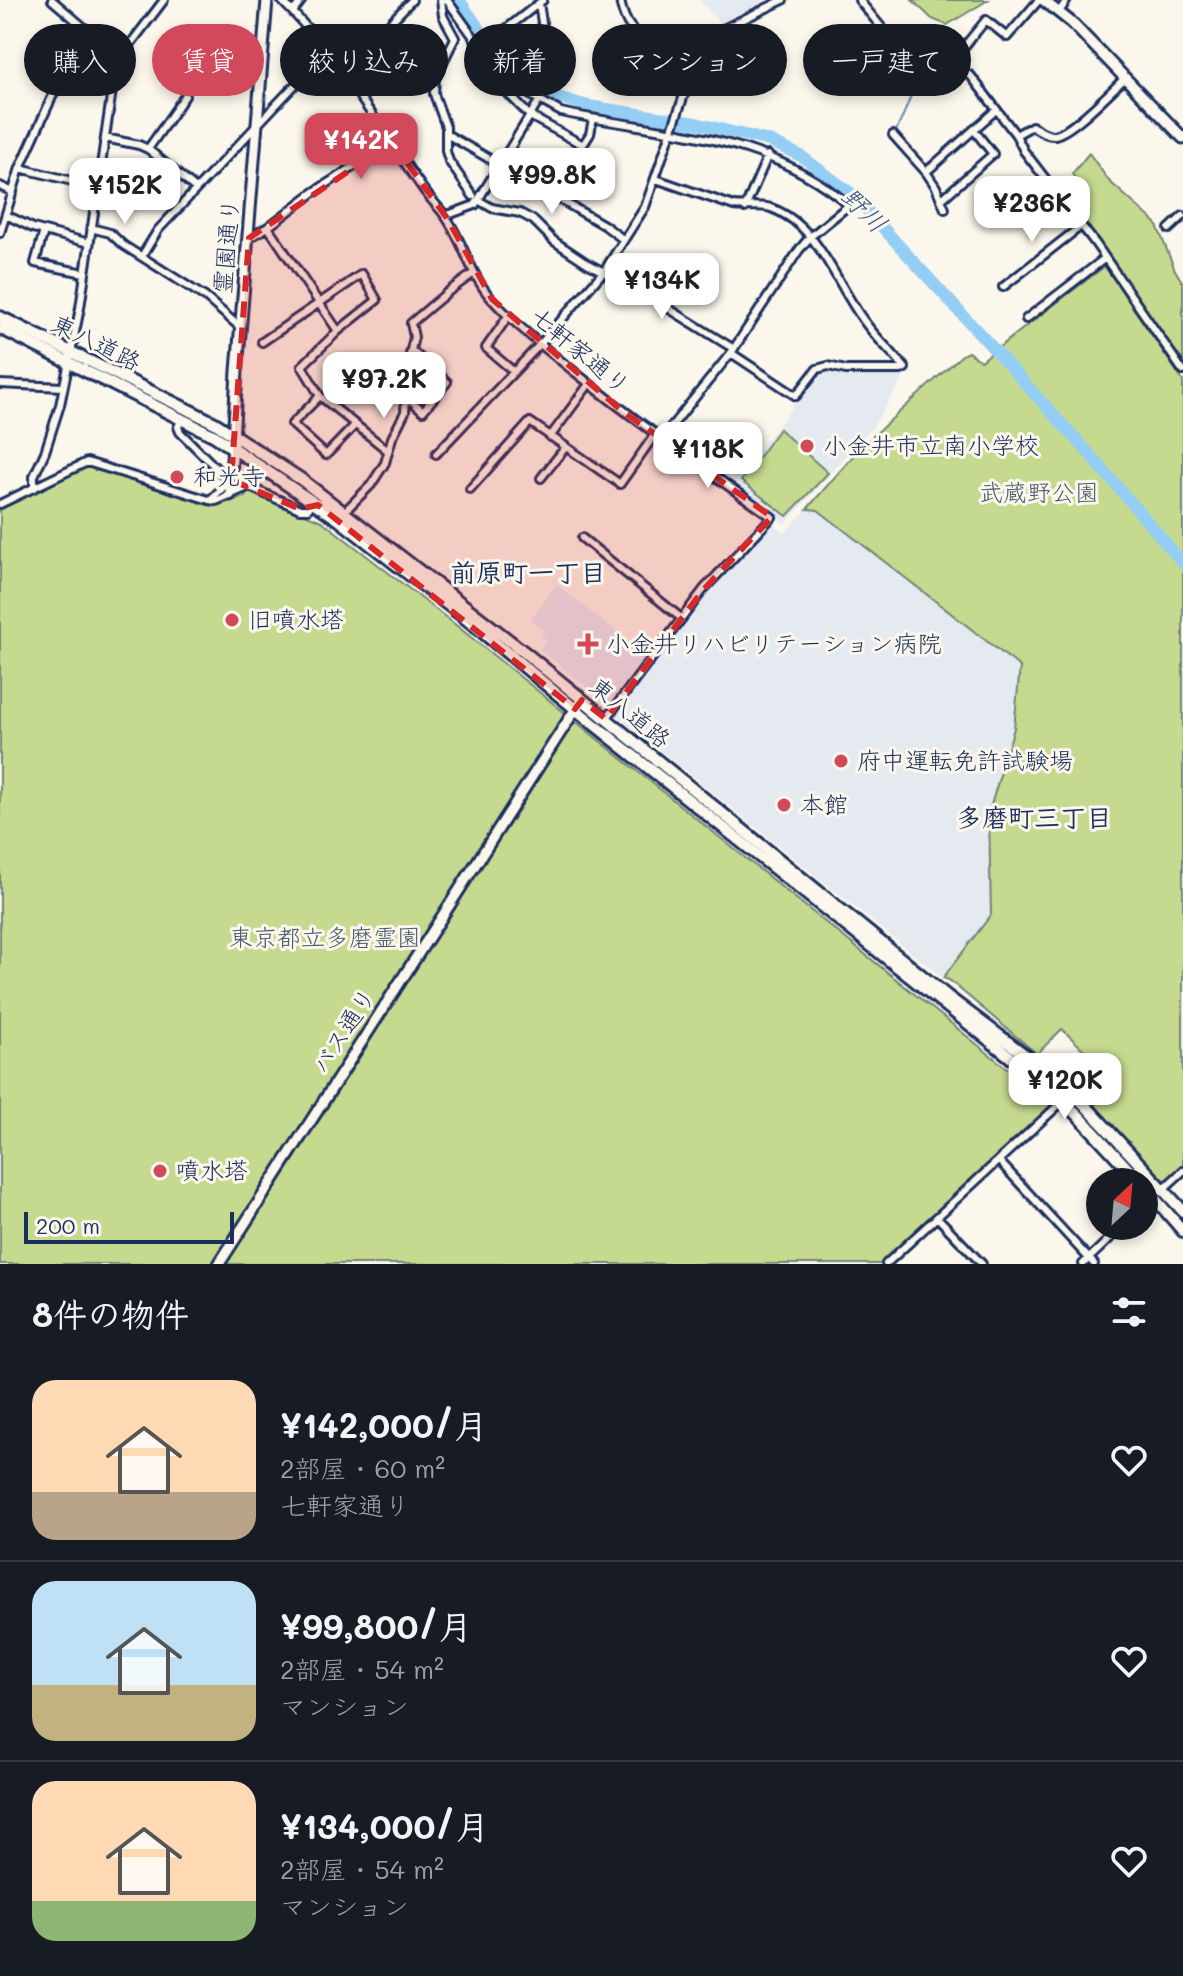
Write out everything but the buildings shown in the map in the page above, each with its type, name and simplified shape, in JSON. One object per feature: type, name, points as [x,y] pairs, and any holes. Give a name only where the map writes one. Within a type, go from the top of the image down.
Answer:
[{"type":"main road","name":"東八道路","points":[[0,317],[70,359],[233,447],[313,502],[579,704],[604,717],[948,997],[1073,1093],[1183,1211]]},
{"type":"main road","name":"東八道路","points":[[0,328],[233,433],[344,512],[579,704],[639,761],[1064,1101],[1127,1168]]},
{"type":"main road","points":[[604,717],[601,723],[639,761]]},
{"type":"main road","name":"東八道路","points":[[1158,1202],[1183,1231]]},
{"type":"street","points":[[52,0],[80,24]]},
{"type":"street","points":[[136,37],[164,0]]},
{"type":"street","name":"霊園通り","points":[[230,495],[267,0]]},
{"type":"street","name":"七軒家通り","points":[[281,0],[303,24]]},
{"type":"street","points":[[293,12],[302,0]]},
{"type":"street","points":[[389,24],[412,0]]},
{"type":"street","points":[[441,0],[443,16],[455,38],[438,69],[434,94],[448,135],[446,151],[449,161],[475,198],[492,208],[520,213],[533,220],[569,251],[732,351],[796,396],[817,369],[828,366],[846,370],[905,368],[865,323],[810,237],[781,213],[767,206],[745,208],[656,179]]},
{"type":"street","points":[[447,0],[464,25]]},
{"type":"street","points":[[620,0],[627,24]]},
{"type":"street","points":[[734,24],[783,0]]},
{"type":"street","points":[[859,0],[879,24]]},
{"type":"street","points":[[971,38],[986,20],[1007,37],[1041,0],[1072,23],[1183,138]]},
{"type":"street","points":[[1059,12],[1067,0]]},
{"type":"street","points":[[512,24],[541,1]]},
{"type":"street","points":[[541,1],[544,24]]},
{"type":"street","points":[[971,76],[1183,371]]},
{"type":"street","points":[[1016,135],[1032,126],[1044,133],[1058,134],[1094,108],[1124,79]]},
{"type":"street","points":[[0,233],[20,168],[52,96]]},
{"type":"street","points":[[34,488],[34,476],[52,431],[70,359],[111,96]]},
{"type":"street","points":[[148,149],[185,96]]},
{"type":"street","points":[[142,256],[158,230],[284,96]]},
{"type":"street","name":"七軒家通り","points":[[358,96],[463,243],[474,273],[492,299],[589,384],[772,517],[723,567],[604,717]]},
{"type":"street","points":[[510,96],[530,116],[583,145],[590,134],[593,119]]},
{"type":"street","points":[[470,489],[530,422],[620,484],[732,351],[810,237],[849,205],[809,175],[768,155],[731,143],[561,112],[531,96]]},
{"type":"street","points":[[436,454],[604,271],[645,207],[683,96]]},
{"type":"street","points":[[445,216],[475,205],[475,198],[500,165],[539,101]]},
{"type":"street","points":[[926,172],[996,110]]},
{"type":"street","points":[[942,199],[993,154],[974,130]]},
{"type":"street","points":[[448,135],[624,240]]},
{"type":"street","points":[[893,135],[926,172],[945,209]]},
{"type":"street","points":[[105,138],[148,149],[196,189]]},
{"type":"street","points":[[249,238],[392,142]]},
{"type":"street","points":[[745,208],[768,155]]},
{"type":"street","points":[[20,168],[96,187]]},
{"type":"street","points":[[0,186],[13,192]]},
{"type":"street","points":[[6,215],[44,231],[89,243]]},
{"type":"street","points":[[1169,229],[1183,216]]},
{"type":"street","points":[[1003,287],[1081,226]]},
{"type":"street","points":[[268,227],[338,331]]},
{"type":"street","points":[[91,228],[110,233],[213,302],[241,328]]},
{"type":"street","points":[[44,231],[35,263],[84,273]]},
{"type":"street","points":[[1026,319],[1104,259]]},
{"type":"street","points":[[344,512],[374,480],[388,457],[387,450],[405,412],[406,372],[414,337],[411,323],[474,273]]},
{"type":"street","points":[[262,342],[362,274],[377,300],[338,331],[302,366],[320,396],[387,450]]},
{"type":"street","points":[[509,315],[486,348],[513,371]]},
{"type":"street","points":[[406,396],[423,411],[447,382],[411,350]]},
{"type":"street","points":[[0,384],[63,387]]},
{"type":"street","points":[[550,437],[589,384]]},
{"type":"street","points":[[320,396],[292,424],[326,455],[355,425]]},
{"type":"street","points":[[181,420],[178,427],[180,432],[231,480],[300,509],[308,509],[313,502]]},
{"type":"street","points":[[541,478],[565,448]]},
{"type":"street","points":[[0,504],[87,462],[209,500],[216,501],[248,487]]},
{"type":"street","points":[[209,500],[231,480]]},
{"type":"street","points":[[582,538],[681,618]]},
{"type":"street","name":"バス通り","points":[[219,1264],[579,704]]},
{"type":"street","points":[[886,1264],[1073,1093]]},
{"type":"street","points":[[999,1161],[1088,1262],[1109,1240]]},
{"type":"street","points":[[1158,1193],[1183,1171]]},
{"type":"street","points":[[937,1217],[982,1264]]},
{"type":"street","points":[[895,1256],[903,1264]]},
{"type":"highlighted area","points":[[392,142],[447,218],[492,299],[621,410],[772,517],[704,589],[606,719],[582,700],[575,709],[318,505],[300,509],[231,480],[249,238]]},
{"type":"shaded area","points":[[699,0],[768,0],[720,23]]},
{"type":"shaded area","name":"小金井市立南小学校","points":[[819,370],[905,375],[874,425],[785,524],[730,482],[786,416]]},
{"type":"shaded area","name":"府中運転免許試験場","points":[[807,509],[835,512],[1016,660],[1024,677],[1018,730],[992,817],[991,915],[943,978],[614,713],[707,590],[771,523],[785,533]]},
{"type":"shaded area","name":"小金井リハビリテーション病院","points":[[556,584],[648,657],[609,705],[539,649],[546,640],[541,636],[545,631],[530,620]]},
{"type":"green space","points":[[912,0],[988,0],[949,24],[932,19]]},
{"type":"green space","points":[[1089,153],[1109,181],[1156,223],[1183,283],[1183,367],[1094,239],[1075,205],[1086,192],[1072,174]]},
{"type":"green space","name":"武蔵野公園","points":[[1105,266],[1183,381],[1183,1168],[1162,1186],[1158,1182],[1158,1168],[1145,1168],[1076,1093],[1095,1072],[1091,1057],[1062,1029],[1037,1054],[943,978],[991,915],[989,812],[1014,728],[1020,667],[818,510],[807,509],[861,447],[962,355],[968,352],[981,361]]},
{"type":"green space","points":[[779,429],[828,473],[787,516],[741,481]]},
{"type":"green space","name":"東京都立多磨霊園","points":[[85,466],[215,506],[245,497],[249,491],[322,521],[1050,1103],[1050,1110],[882,1264],[0,1264],[0,508]]},
{"type":"waterway","name":"野川","points":[[459,0],[507,68],[547,94],[588,106],[696,123],[769,141],[801,156],[851,193],[1086,450],[1183,563]]},
{"type":"waterway","points":[[895,133],[911,96]]},
{"type":"place","name":"小金井市立南小学校","points":[[807,446]]},
{"type":"place","name":"和光寺","points":[[177,477]]},
{"type":"place","name":"旧噴水塔","points":[[232,620]]},
{"type":"place","name":"小金井リハビリテーション病院","points":[[588,644]]},
{"type":"place","name":"府中運転免許試験場","points":[[841,761]]},
{"type":"place","name":"本館","points":[[784,805]]},
{"type":"place","name":"噴水塔","points":[[160,1171]]},
{"type":"district","name":"前原町一丁目","points":[[528,573]]},
{"type":"district","name":"多磨町三丁目","points":[[1034,818]]}]
